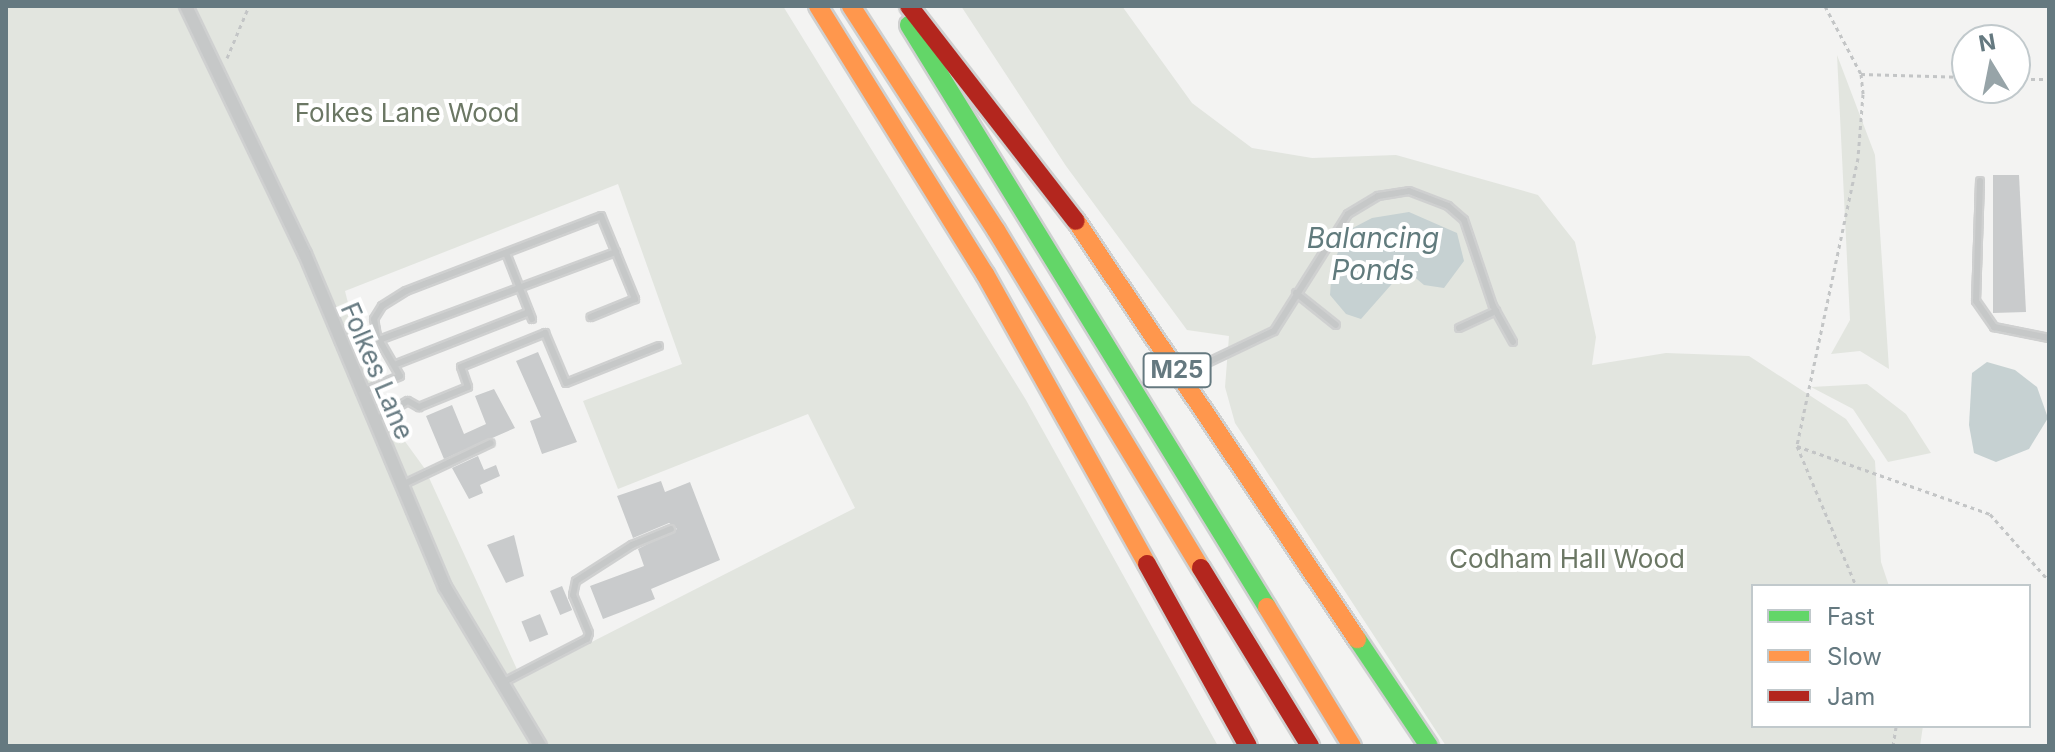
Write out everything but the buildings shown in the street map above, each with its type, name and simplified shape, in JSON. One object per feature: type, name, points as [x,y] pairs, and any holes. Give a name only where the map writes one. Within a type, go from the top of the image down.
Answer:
[{"type":"highway","points":[[818,6],[979,264],[1248,746]]},
{"type":"highway","points":[[851,6],[1020,270],[1310,746]]},
{"type":"highway","name":"M25","points":[[897,6],[1078,292],[1352,746]]},
{"type":"highway","name":"M25","points":[[909,6],[1037,167],[1429,746]]},
{"type":"street","name":"Folkes Lane","points":[[186,6],[305,254],[445,587],[540,746]]},
{"type":"lane","points":[[1980,181],[1976,301],[1994,327],[2049,338]]},
{"type":"lane","points":[[1181,376],[1274,331],[1348,214],[1378,196],[1409,191],[1448,206],[1464,220],[1496,311],[1513,342]]},
{"type":"lane","points":[[362,392],[400,376],[379,340],[374,319],[382,306],[406,291],[601,216],[635,299],[591,317]]},
{"type":"lane","points":[[379,340],[616,252]]},
{"type":"lane","points":[[394,365],[530,315],[506,253]]},
{"type":"lane","points":[[1296,293],[1336,325]]},
{"type":"lane","points":[[1459,328],[1496,311]]},
{"type":"lane","points":[[374,421],[408,401],[419,407],[468,387],[461,367],[545,333],[566,383],[659,346]]},
{"type":"lane","points":[[402,485],[491,443]]},
{"type":"lane","points":[[504,682],[587,639],[589,633],[573,595],[576,581],[632,545],[671,529]]},
{"type":"path","points":[[219,76],[249,6]]},
{"type":"path","points":[[1825,6],[1861,74],[1858,158],[1797,446],[1855,584]]},
{"type":"path","points":[[1861,74],[1951,77]]},
{"type":"path","points":[[1797,446],[1990,514],[2049,581]]},
{"type":"green space","name":"Folkes Lane Wood","points":[[6,6],[783,6],[1026,400],[1218,746],[6,746]],"holes":[[[618,184],[682,364],[583,401],[618,489],[808,414],[855,508],[521,678],[425,469],[396,429],[363,363],[345,291]]]},
{"type":"green space","name":"Codham Hall Wood","points":[[961,6],[1122,6],[1192,103],[1252,148],[1312,158],[1396,155],[1538,195],[1575,242],[1596,337],[1592,365],[1666,353],[1749,356],[1846,419],[1875,461],[1881,562],[1888,584],[1751,584],[1751,728],[1923,728],[1920,746],[1446,746],[1235,423],[1225,387],[1229,336],[1187,330],[1066,166]]},
{"type":"green space","points":[[1837,55],[1875,155],[1889,369],[1860,351],[1831,354],[1850,320]]},
{"type":"green space","points":[[1867,384],[1906,414],[1931,453],[1888,462],[1853,409],[1811,387]]},
{"type":"water","name":"Balancing Ponds","points":[[1409,212],[1457,233],[1464,261],[1444,288],[1424,285],[1405,269],[1361,319],[1346,314],[1330,295],[1332,266],[1347,231],[1372,218]]},
{"type":"water","points":[[1987,362],[2015,370],[2037,387],[2048,418],[2029,449],[1996,462],[1974,453],[1969,425],[1972,373]]},
{"type":"traffic: fast","points":[[909,25],[1267,607]]},
{"type":"traffic: fast","points":[[1357,639],[1429,746]]},
{"type":"traffic: slow","points":[[818,6],[985,274],[1147,564]]},
{"type":"traffic: slow","points":[[851,6],[996,230],[1201,568]]},
{"type":"traffic: slow","points":[[1076,221],[1357,639]]},
{"type":"traffic: slow","points":[[1267,607],[1352,746]]},
{"type":"traffic: jam","points":[[909,6],[1076,221]]},
{"type":"traffic: jam","points":[[1147,564],[1248,746]]},
{"type":"traffic: jam","points":[[1201,568],[1310,746]]}]
